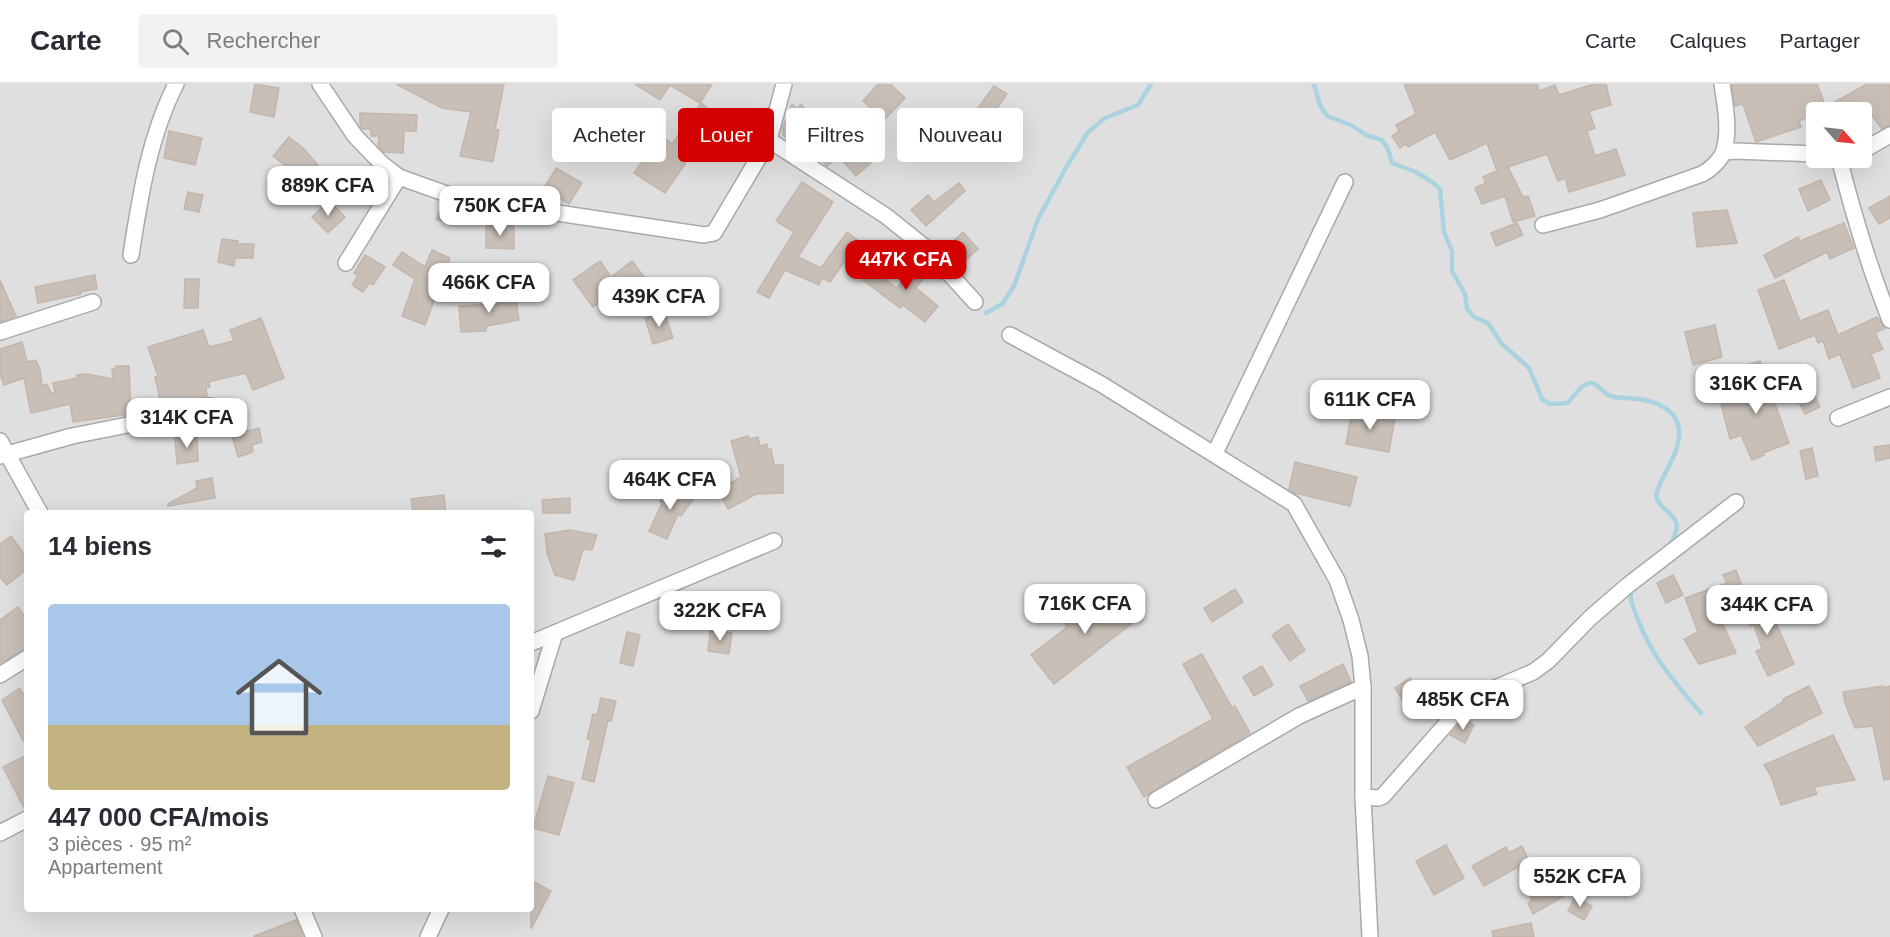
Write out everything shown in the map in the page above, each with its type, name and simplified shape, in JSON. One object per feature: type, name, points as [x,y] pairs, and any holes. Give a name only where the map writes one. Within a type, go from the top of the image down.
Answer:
[{"type":"street","points":[[131,255],[138,211],[159,122],[176,84]]},
{"type":"street","points":[[320,84],[355,136],[382,164],[399,177],[483,207],[551,212],[704,235],[714,233],[756,162]]},
{"type":"street","points":[[1543,225],[1600,210],[1710,170],[1724,152],[1727,113],[1722,84]]},
{"type":"street","points":[[774,119],[782,85]]},
{"type":"street","points":[[1872,145],[1890,135]]},
{"type":"street","points":[[774,143],[886,216],[926,248],[975,303]]},
{"type":"street","points":[[1724,152],[1806,154]]},
{"type":"street","points":[[1842,168],[1856,226],[1890,320]]},
{"type":"street","points":[[346,263],[399,177]]},
{"type":"street","points":[[1215,453],[1345,182]]},
{"type":"street","points":[[0,332],[93,302]]},
{"type":"street","points":[[1010,335],[1101,384],[1294,504],[1336,580],[1351,620],[1360,656],[1363,687],[1363,797],[1370,937]]},
{"type":"street","points":[[1838,418],[1890,397]]},
{"type":"street","points":[[38,510],[2,450],[173,416],[210,406]]},
{"type":"street","points":[[1363,797],[1383,796],[1454,715],[1474,697],[1533,672],[1627,586],[1736,502]]},
{"type":"street","points":[[534,642],[774,541]]},
{"type":"street","points":[[534,701],[555,633]]},
{"type":"street","points":[[0,675],[24,660]]},
{"type":"street","points":[[1156,800],[1299,716],[1363,687]]},
{"type":"street","points":[[0,833],[24,821]]},
{"type":"street","points":[[303,912],[314,937]]},
{"type":"street","points":[[428,937],[440,912]]},
{"type":"shaded area","points":[[0,84],[1890,84],[1890,937],[0,937]]},
{"type":"building","points":[[255,84],[279,88],[274,117],[250,112]]},
{"type":"building","points":[[396,84],[504,84],[495,129],[499,130],[493,162],[460,156],[471,112],[442,108]]},
{"type":"building","points":[[635,84],[712,84],[700,103],[670,85],[660,100]]},
{"type":"building","points":[[878,84],[890,84],[905,98],[885,119],[885,108],[871,108],[863,101]]},
{"type":"building","points":[[1404,84],[1537,84],[1539,91],[1555,85],[1559,95],[1594,84],[1606,84],[1611,105],[1589,111],[1595,128],[1587,131],[1595,156],[1616,149],[1625,175],[1569,192],[1565,178],[1558,181],[1547,154],[1508,167],[1523,197],[1528,196],[1535,216],[1513,222],[1505,196],[1482,204],[1475,188],[1486,183],[1483,177],[1497,171],[1487,143],[1450,160],[1435,132],[1408,147],[1406,144],[1400,148],[1392,136],[1399,131],[1396,125],[1416,114]]},
{"type":"building","points":[[1732,84],[1817,84],[1824,102],[1806,102],[1806,117],[1799,121],[1801,127],[1756,142],[1743,104],[1735,106]]},
{"type":"building","points":[[1867,84],[1890,84],[1890,125],[1882,129],[1872,116],[1872,102],[1835,102]]},
{"type":"building","points":[[994,86],[1007,94],[997,108],[978,108]]},
{"type":"building","points":[[701,103],[707,108],[697,108]]},
{"type":"building","points":[[360,113],[417,115],[416,131],[404,131],[403,153],[384,152],[378,146],[379,136],[371,136],[371,129],[362,129]]},
{"type":"building","points":[[786,119],[786,138],[783,135]]},
{"type":"building","points":[[169,131],[202,138],[195,165],[164,158]]},
{"type":"building","points":[[678,136],[678,162],[687,162],[665,193],[634,173],[642,162],[666,162],[666,140],[672,144]]},
{"type":"building","points":[[289,137],[303,148],[324,172],[326,179],[301,197],[285,175],[292,170],[273,156]]},
{"type":"building","points":[[844,162],[870,162],[871,163],[856,176]]},
{"type":"building","points":[[556,168],[582,183],[569,204],[544,188]]},
{"type":"building","points":[[1821,180],[1830,200],[1808,211],[1799,189]]},
{"type":"building","points":[[802,182],[833,202],[798,257],[821,268],[847,232],[859,241],[830,282],[822,278],[819,285],[785,270],[769,298],[757,292],[794,232],[776,221]]},
{"type":"building","points":[[959,183],[965,191],[926,226],[911,210],[928,195],[934,202]]},
{"type":"building","points":[[188,192],[203,195],[199,212],[184,209]]},
{"type":"building","points":[[1890,196],[1890,218],[1879,224],[1869,208]]},
{"type":"building","points":[[329,201],[345,217],[328,233],[312,217]]},
{"type":"building","points":[[442,205],[458,210],[453,225],[436,219]]},
{"type":"building","points":[[1727,210],[1737,243],[1697,247],[1693,213]]},
{"type":"building","points":[[1517,223],[1523,235],[1496,246],[1491,233]]},
{"type":"building","points":[[1844,223],[1854,248],[1830,259],[1827,252],[1775,278],[1764,255],[1798,237],[1800,241]]},
{"type":"building","points":[[486,225],[514,225],[514,249],[486,248]]},
{"type":"building","points":[[963,232],[978,249],[960,265],[945,249]]},
{"type":"building","points":[[222,239],[238,241],[237,244],[254,244],[253,258],[235,258],[234,266],[218,262]]},
{"type":"building","points":[[432,250],[450,258],[425,325],[402,316],[415,279],[393,265],[402,252],[425,267]]},
{"type":"building","points":[[365,255],[385,267],[373,285],[369,283],[363,292],[352,285],[358,276],[354,273]]},
{"type":"building","points":[[919,258],[931,268],[916,288],[938,306],[925,322],[903,305],[900,308],[863,280],[871,269],[897,288]]},
{"type":"building","points":[[600,261],[611,277],[632,261],[645,278],[620,297],[616,291],[593,307],[573,280]]},
{"type":"building","points":[[95,275],[97,289],[38,303],[35,287]]},
{"type":"building","points":[[185,279],[199,279],[198,308],[184,308]]},
{"type":"building","points":[[0,280],[16,316],[0,322]]},
{"type":"building","points":[[1784,280],[1800,321],[1828,310],[1838,335],[1877,317],[1885,328],[1875,333],[1883,349],[1871,354],[1880,378],[1853,388],[1840,354],[1829,359],[1823,341],[1818,343],[1815,335],[1779,349],[1758,290]]},
{"type":"building","points":[[515,293],[519,320],[486,326],[486,331],[461,332],[459,306],[499,304],[498,295]]},
{"type":"building","points":[[664,311],[673,338],[653,344],[645,318]]},
{"type":"building","points":[[261,318],[284,378],[253,390],[246,373],[208,382],[210,387],[206,387],[207,397],[162,408],[155,377],[158,376],[148,347],[203,330],[209,347],[234,341],[230,330]]},
{"type":"building","points":[[1715,325],[1722,357],[1693,365],[1685,332]]},
{"type":"building","points":[[22,342],[27,362],[36,360],[42,385],[47,384],[51,393],[55,392],[53,383],[87,374],[113,379],[112,369],[116,369],[116,366],[129,366],[131,414],[73,422],[70,404],[31,413],[24,378],[4,385],[0,374],[0,349]]},
{"type":"building","points":[[1760,361],[1789,443],[1752,460],[1741,435],[1730,439],[1721,404],[1750,396],[1741,367]]},
{"type":"building","points":[[1804,372],[1820,407],[1805,414],[1788,380]]},
{"type":"building","points":[[1352,410],[1395,418],[1389,452],[1346,444]]},
{"type":"building","points":[[259,428],[262,442],[252,445],[253,452],[238,457],[232,435]]},
{"type":"building","points":[[197,434],[198,461],[177,464],[175,437]]},
{"type":"building","points":[[748,436],[749,439],[758,437],[760,446],[767,444],[768,450],[771,449],[774,465],[783,465],[783,493],[756,494],[728,509],[718,490],[741,477],[731,441]]},
{"type":"building","points":[[1890,445],[1890,458],[1876,461],[1874,447]]},
{"type":"building","points":[[1812,448],[1818,476],[1806,479],[1800,451]]},
{"type":"building","points":[[1295,462],[1357,477],[1350,506],[1295,493],[1289,489]]},
{"type":"building","points":[[212,478],[215,498],[168,506],[197,488],[196,481]]},
{"type":"building","points":[[673,484],[694,498],[681,516],[678,514],[667,539],[649,531],[662,503],[660,502]]},
{"type":"building","points":[[444,495],[446,510],[413,510],[411,499]]},
{"type":"building","points":[[570,498],[570,513],[543,513],[542,500]]},
{"type":"building","points":[[570,530],[597,535],[592,550],[583,549],[574,580],[555,575],[547,553],[545,534]]},
{"type":"building","points":[[11,536],[24,554],[24,571],[7,585],[0,577],[0,544]]},
{"type":"building","points":[[1736,570],[1745,594],[1715,607],[1736,653],[1699,664],[1684,639],[1698,632],[1685,598],[1727,583],[1723,575]]},
{"type":"building","points":[[1673,575],[1683,595],[1666,603],[1657,583]]},
{"type":"building","points":[[1117,587],[1140,617],[1054,684],[1031,655],[1067,627],[1058,614],[1071,605],[1079,617]]},
{"type":"building","points":[[1235,589],[1243,602],[1212,622],[1204,608]]},
{"type":"building","points":[[1764,594],[1773,624],[1776,623],[1794,664],[1768,676],[1756,651],[1762,649],[1754,625],[1750,626],[1742,600]]},
{"type":"building","points":[[18,607],[24,615],[24,650],[0,663],[0,620]]},
{"type":"building","points":[[1288,624],[1305,650],[1290,661],[1272,635]]},
{"type":"building","points":[[710,631],[732,633],[729,654],[708,651]]},
{"type":"building","points":[[627,632],[640,635],[633,666],[620,663]]},
{"type":"building","points":[[1202,654],[1232,708],[1235,706],[1250,733],[1144,797],[1127,767],[1213,719],[1183,664]]},
{"type":"building","points":[[1343,664],[1351,682],[1308,701],[1300,686]]},
{"type":"building","points":[[1262,666],[1273,685],[1254,696],[1243,677]]},
{"type":"building","points":[[1410,678],[1422,693],[1405,704],[1395,688]]},
{"type":"building","points":[[1809,686],[1822,713],[1758,746],[1745,727],[1784,701],[1783,699]]},
{"type":"building","points":[[1883,686],[1883,688],[1890,686],[1890,779],[1884,780],[1873,726],[1855,728],[1843,692]]},
{"type":"building","points":[[20,688],[24,695],[24,742],[2,700]]},
{"type":"building","points":[[601,698],[616,701],[611,721],[608,720],[594,782],[582,779],[591,740],[587,739],[593,714],[597,715]]},
{"type":"building","points":[[1464,719],[1474,725],[1465,743],[1450,735]]},
{"type":"building","points":[[1833,735],[1855,780],[1814,787],[1817,794],[1781,805],[1771,776],[1764,765]]},
{"type":"building","points":[[24,756],[24,808],[3,767]]},
{"type":"building","points":[[548,776],[574,783],[559,835],[534,828]]},
{"type":"building","points":[[1446,845],[1464,878],[1434,895],[1416,861]]},
{"type":"building","points":[[1522,846],[1544,894],[1568,881],[1573,891],[1533,914],[1528,903],[1532,900],[1518,867],[1484,886],[1472,866],[1506,847],[1509,853]]},
{"type":"building","points":[[534,882],[551,891],[531,929],[531,912],[534,912]]},
{"type":"building","points":[[1575,897],[1592,906],[1584,920],[1568,911]]},
{"type":"building","points":[[296,920],[303,937],[254,937],[254,936]]},
{"type":"building","points":[[1531,923],[1534,937],[1493,937],[1492,931]]},
{"type":"waterway","points":[[986,313],[1002,304],[1014,286],[1038,219],[1088,132],[1105,118],[1138,105],[1151,84]]},
{"type":"waterway","points":[[1314,84],[1320,105],[1327,116],[1351,125],[1366,135],[1382,140],[1388,149],[1392,163],[1416,172],[1440,189],[1444,232],[1452,251],[1452,271],[1465,294],[1467,309],[1474,317],[1488,323],[1502,344],[1529,368],[1542,399],[1550,404],[1567,403],[1581,388],[1591,383],[1610,396],[1645,400],[1670,411],[1677,423],[1679,438],[1656,495],[1659,502],[1676,521],[1675,536],[1668,547]]},
{"type":"waterway","points":[[1631,588],[1634,608],[1650,646],[1674,681],[1701,713]]}]
